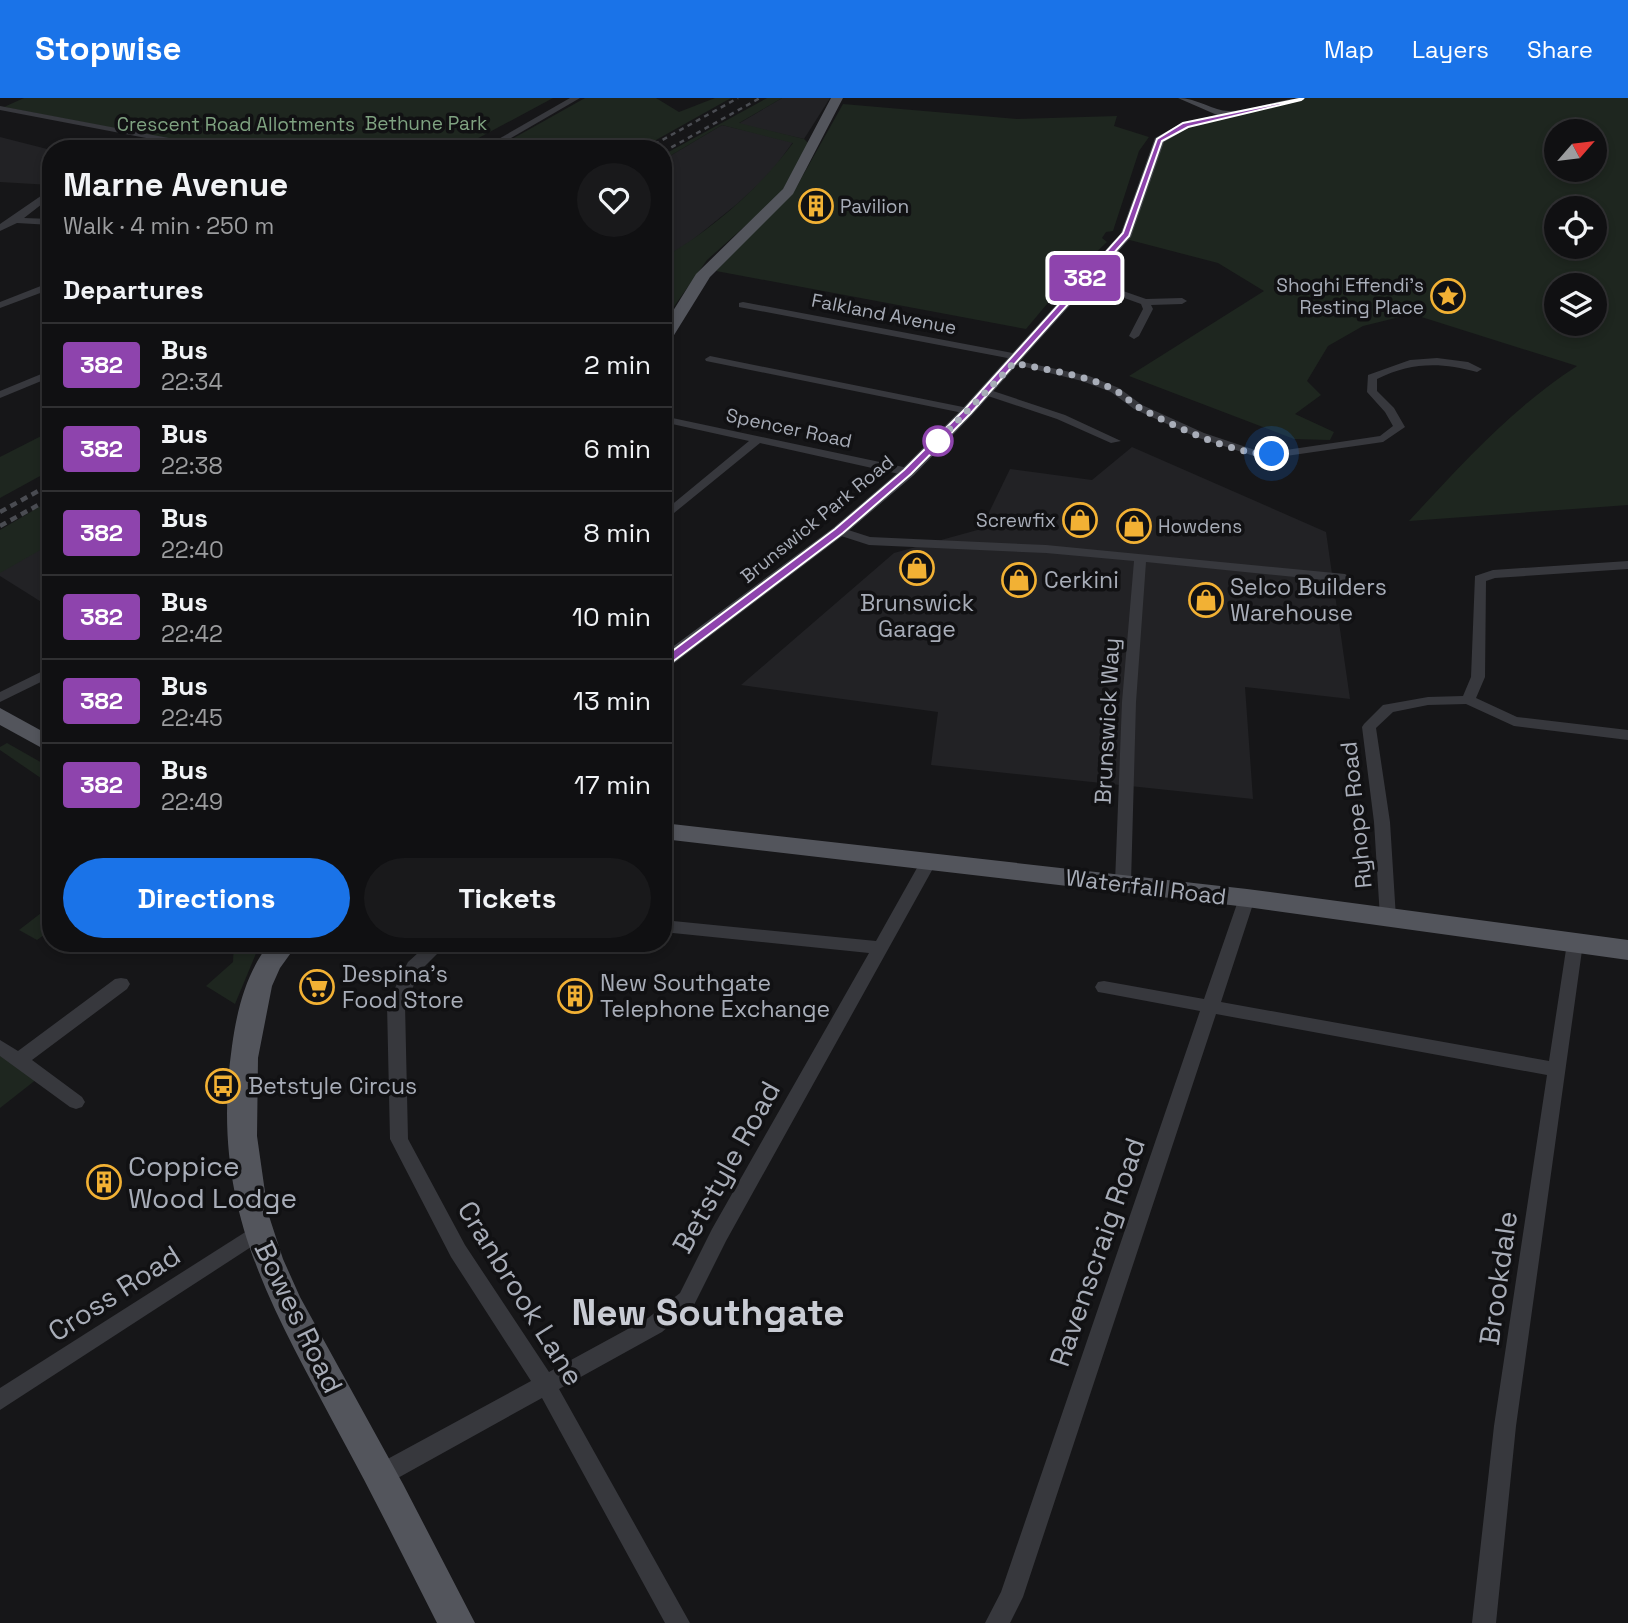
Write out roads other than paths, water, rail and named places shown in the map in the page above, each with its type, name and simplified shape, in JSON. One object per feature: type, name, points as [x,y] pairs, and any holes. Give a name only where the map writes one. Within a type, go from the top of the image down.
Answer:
[{"type":"main road","points":[[672,326],[704,274],[788,191],[837,98]]},
{"type":"main road","points":[[0,715],[42,741]]},
{"type":"main road","name":"Waterfall Road","points":[[672,832],[1247,898],[1628,950]]},
{"type":"main road","name":"Bowes Road","points":[[277,952],[259,985],[252,1006],[242,1081],[245,1153],[258,1233],[303,1336],[457,1623]]},
{"type":"street","points":[[501,140],[576,98]]},
{"type":"street","points":[[1183,98],[1228,115]]},
{"type":"street","name":"Brunswick Park Road","points":[[672,656],[839,531],[908,472],[986,393],[1126,234],[1159,141],[1186,125],[1301,98]]},
{"type":"street","points":[[0,108],[169,140]]},
{"type":"street","points":[[0,228],[16,220],[42,199]]},
{"type":"street","points":[[0,219],[42,221]]},
{"type":"street","points":[[1083,280],[1145,302],[1182,301]]},
{"type":"street","points":[[0,305],[42,289]]},
{"type":"street","points":[[1134,336],[1148,309],[1145,302]]},
{"type":"street","name":"Falkland Avenue","points":[[743,305],[1016,360],[1085,378],[1115,390],[1138,407],[1200,435],[1257,454],[1286,453],[1383,439],[1399,427],[1390,410],[1373,392],[1372,377],[1392,366],[1462,362],[1477,369]]},
{"type":"street","points":[[710,359],[968,411]]},
{"type":"street","points":[[0,395],[42,377]]},
{"type":"street","points":[[986,393],[1060,417],[1115,441]]},
{"type":"street","name":"Spencer Road","points":[[672,421],[908,472]]},
{"type":"street","points":[[672,510],[758,439]]},
{"type":"street","points":[[839,531],[869,541],[1046,549],[1345,578]]},
{"type":"street","name":"Brunswick Way","points":[[1123,883],[1129,702],[1140,560]]},
{"type":"street","points":[[1628,565],[1493,574],[1480,579],[1478,677],[1468,700],[1514,721],[1628,736]]},
{"type":"street","points":[[0,698],[42,676]]},
{"type":"street","name":"Ryhope Road","points":[[1388,918],[1382,822],[1370,727],[1388,708],[1428,701],[1468,700]]},
{"type":"street","name":"Betstyle Road","points":[[379,1476],[655,1325],[687,1299],[726,1223],[928,863]]},
{"type":"street","name":"Ravenscraig Road","points":[[997,1623],[1011,1597],[1247,898]]},
{"type":"street","points":[[672,927],[882,948]]},
{"type":"street","name":"Brookdale","points":[[1484,1623],[1505,1426],[1575,943]]},
{"type":"street","name":"Cranbrook Lane","points":[[430,952],[414,966],[396,1004],[399,1139],[458,1251],[545,1384],[678,1623]]},
{"type":"street","points":[[19,1060],[121,984]]},
{"type":"street","points":[[1104,987],[1557,1070]]},
{"type":"street","points":[[0,1046],[76,1102]]},
{"type":"street","name":"Cross Road","points":[[0,1400],[258,1233]]},
{"type":"railway","points":[[662,140],[738,98]]},
{"type":"railway","points":[[672,147],[760,98]]},
{"type":"railway","points":[[0,512],[42,489]]},
{"type":"railway","points":[[0,526],[42,503]]},
{"type":"place","name":"Pavilion","points":[[816,206]]},
{"type":"place","name":"Shoghi Effendi’s Resting Place","points":[[1448,296]]},
{"type":"place","name":"Screwfix","points":[[1080,520]]},
{"type":"place","name":"Howdens","points":[[1134,526]]},
{"type":"place","name":"Brunswick Garage","points":[[917,568]]},
{"type":"place","name":"Cerkini","points":[[1019,580]]},
{"type":"place","name":"Selco Builders Warehouse","points":[[1206,600]]},
{"type":"place","name":"Despina's Food Store","points":[[317,987]]},
{"type":"place","name":"New Southgate Telephone Exchange","points":[[575,996]]},
{"type":"place","name":"Betstyle Circus","points":[[223,1086]]},
{"type":"place","name":"Coppice Wood Lodge","points":[[104,1182]]},
{"type":"district","name":"New Southgate","points":[[708,1312]]},
{"type":"park label","name":"Bethune Park","points":[[426,123]]},
{"type":"park label","name":"Crescent Road Allotments","points":[[236,124]]}]
